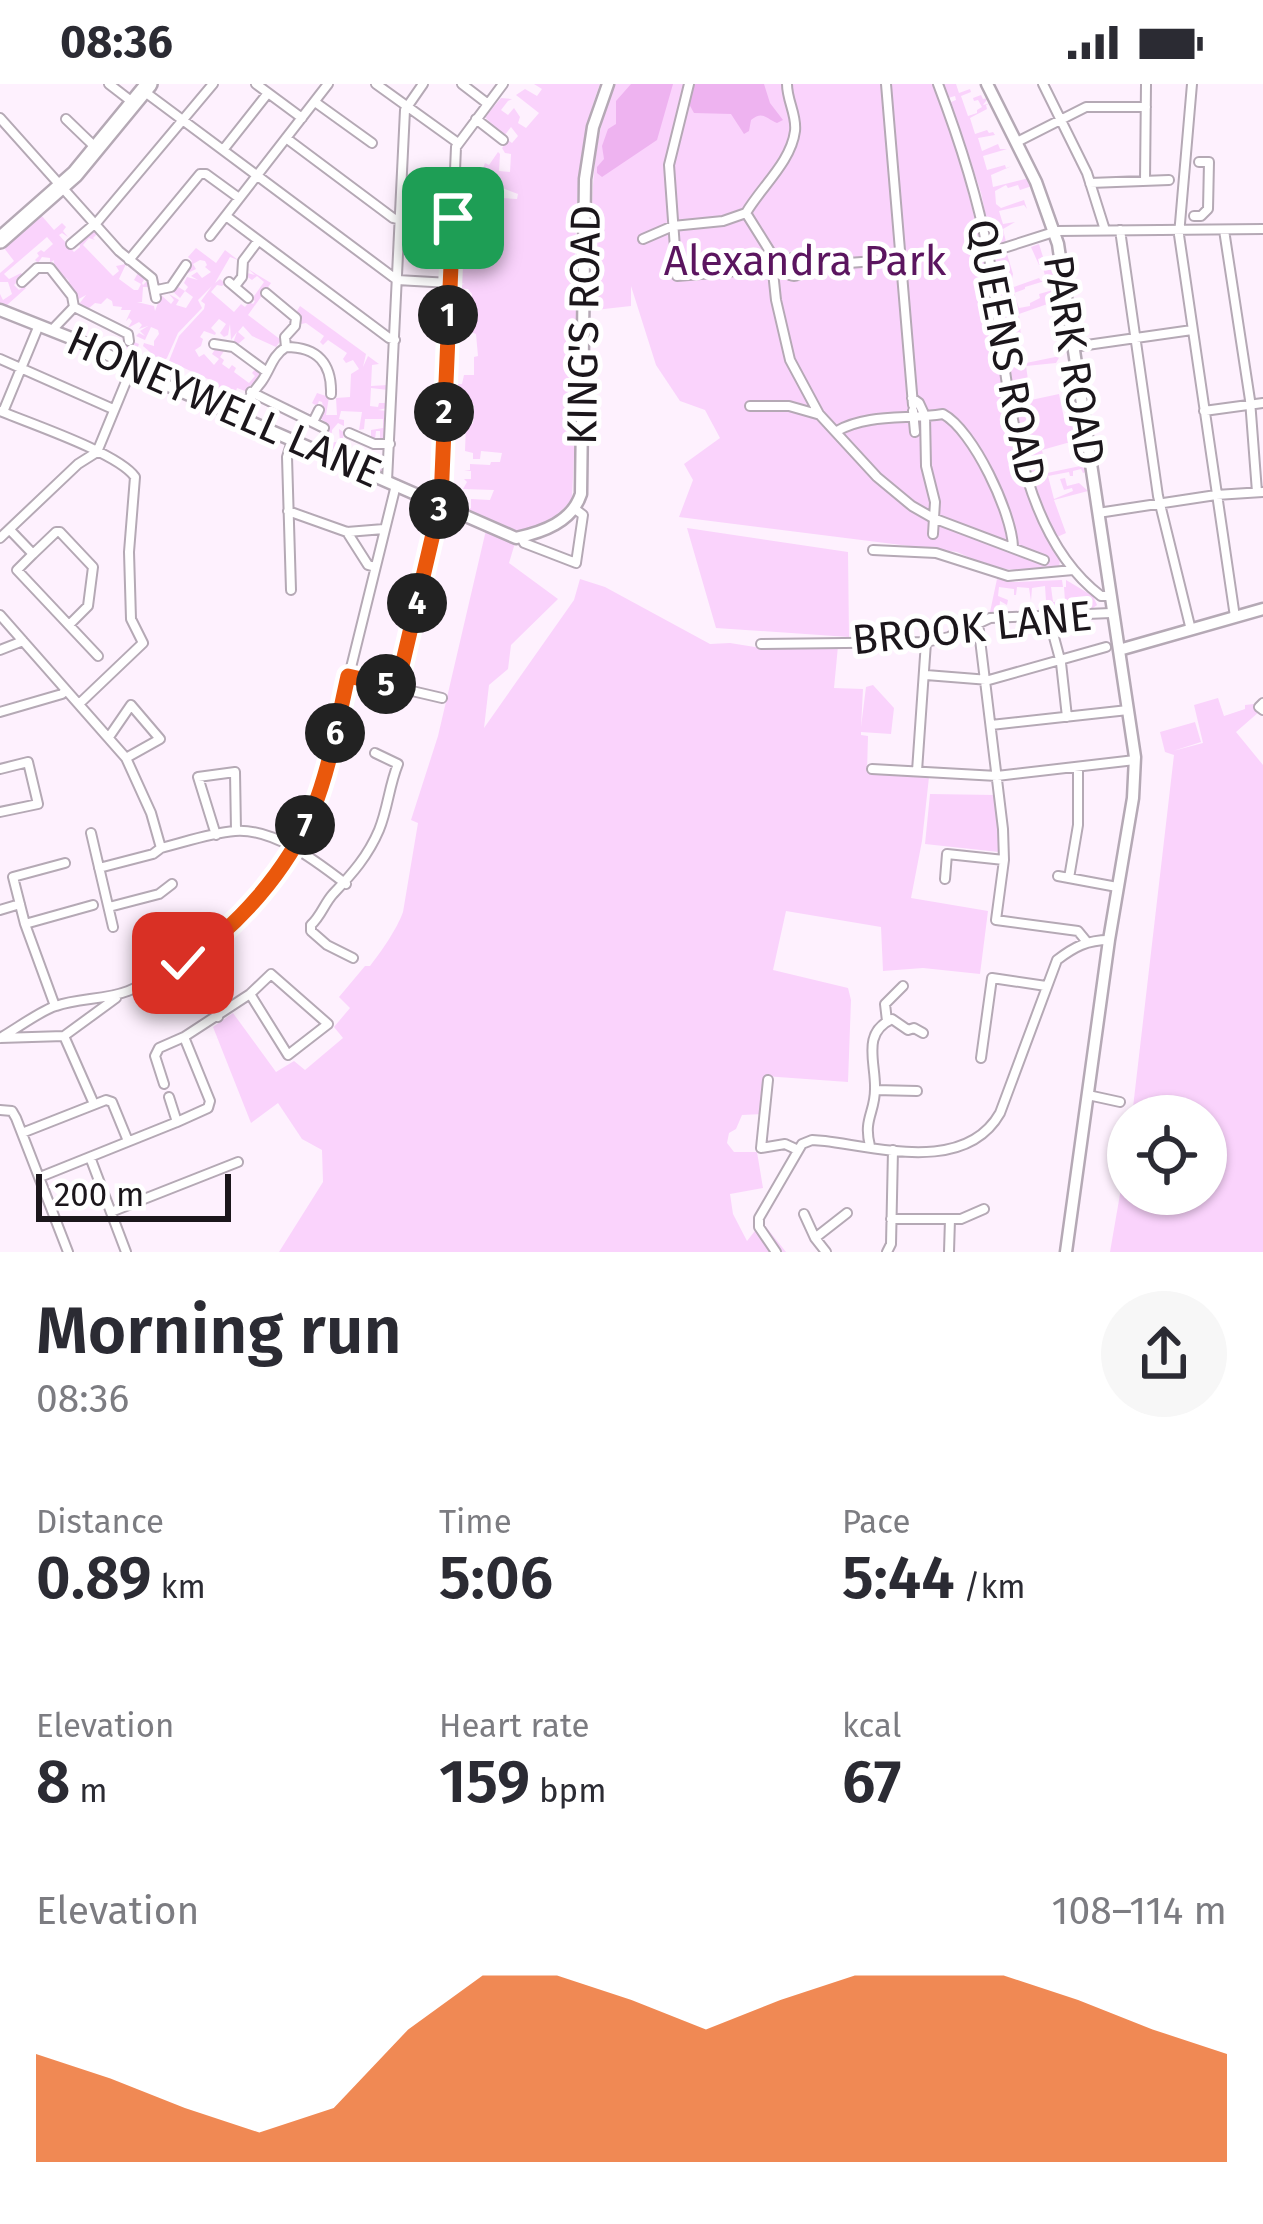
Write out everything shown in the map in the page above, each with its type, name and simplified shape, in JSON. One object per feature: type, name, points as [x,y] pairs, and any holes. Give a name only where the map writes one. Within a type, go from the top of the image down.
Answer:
[{"type":"highway","points":[[0,239],[62,188],[142,93]]},
{"type":"street","points":[[71,244],[95,224],[213,84]]},
{"type":"street","points":[[256,84],[302,118]]},
{"type":"street","points":[[210,236],[328,84]]},
{"type":"street","points":[[376,84],[456,147]]},
{"type":"street","points":[[0,1038],[60,1036],[122,993],[200,952],[242,914],[293,849],[319,793],[391,483],[407,106],[422,84]]},
{"type":"street","points":[[462,84],[488,104]]},
{"type":"street","points":[[397,687],[441,501],[456,147],[503,84]]},
{"type":"street","name":"KING'S ROAD","points":[[576,563],[583,515],[575,509],[582,483],[585,178],[592,128],[608,84]]},
{"type":"street","points":[[689,84],[669,165],[677,277],[779,268],[794,276],[807,266],[901,260]]},
{"type":"street","points":[[643,239],[673,226],[723,221],[746,213],[791,144],[795,124],[787,84]]},
{"type":"street","points":[[886,84],[915,432]]},
{"type":"street","name":"QUEENS ROAD","points":[[938,84],[975,193],[1022,454],[1037,509],[1073,570],[1101,596],[1109,596]]},
{"type":"street","name":"PARK ROAD","points":[[987,84],[1038,186],[1054,233],[1115,635],[1112,648],[1124,674],[1135,760],[1066,1252]]},
{"type":"street","points":[[1043,84],[1090,183],[1105,230]]},
{"type":"street","points":[[1145,181],[1146,84]]},
{"type":"street","points":[[1192,84],[1179,229],[1235,617]]},
{"type":"street","points":[[113,85],[142,93],[183,120],[397,280],[450,284]]},
{"type":"street","points":[[223,150],[268,93]]},
{"type":"street","points":[[314,102],[367,137]]},
{"type":"street","points":[[1017,142],[1091,106],[1146,107]]},
{"type":"street","points":[[0,118],[129,260],[152,278],[156,294],[171,287],[184,272]]},
{"type":"street","points":[[66,118],[97,148]]},
{"type":"street","points":[[476,119],[504,140]]},
{"type":"street","points":[[286,138],[400,220]]},
{"type":"street","points":[[1194,216],[1208,209],[1209,162],[1199,162]]},
{"type":"street","points":[[129,260],[200,174],[239,198]]},
{"type":"street","points":[[1090,183],[1169,180]]},
{"type":"street","points":[[746,213],[779,268],[776,300],[790,360],[819,414],[888,488],[933,518],[1044,560]]},
{"type":"street","points":[[226,216],[395,340]]},
{"type":"street","points":[[1120,230],[1159,504],[1191,630]]},
{"type":"street","points":[[1097,513],[1260,492],[1224,230]]},
{"type":"street","points":[[988,254],[1054,233],[1263,230]]},
{"type":"street","points":[[248,298],[232,284],[242,277],[243,261],[258,241]]},
{"type":"street","points":[[28,279],[39,267],[51,268],[72,296],[74,307]]},
{"type":"street","points":[[266,293],[296,318],[285,337],[286,347]]},
{"type":"street","points":[[52,330],[74,307]]},
{"type":"street","points":[[74,307],[131,335]]},
{"type":"street","name":"HONEYWELL LANE","points":[[0,310],[576,563]]},
{"type":"street","points":[[39,325],[1,412],[97,452],[131,470],[135,477],[129,552],[131,619],[142,646],[80,704]]},
{"type":"street","points":[[1073,346],[1192,330]]},
{"type":"street","points":[[214,344],[227,342],[267,372]]},
{"type":"street","points":[[239,418],[276,354],[286,347],[300,347],[322,360],[334,374],[331,394]]},
{"type":"street","points":[[0,359],[114,409]]},
{"type":"street","points":[[0,538],[78,464],[97,452],[132,367]]},
{"type":"street","points":[[251,392],[324,428]]},
{"type":"street","points":[[837,431],[920,403],[934,502],[933,534]]},
{"type":"street","points":[[1204,411],[1263,403]]},
{"type":"street","points":[[750,406],[789,406],[819,414]]},
{"type":"street","points":[[913,408],[925,416],[943,414],[965,434],[998,496],[1013,547]]},
{"type":"street","points":[[314,422],[320,410]]},
{"type":"street","points":[[357,434],[374,444],[390,444]]},
{"type":"street","points":[[291,590],[286,457],[292,441]]},
{"type":"street","points":[[520,537],[565,519],[575,509]]},
{"type":"street","points":[[288,511],[346,532],[384,529]]},
{"type":"street","points":[[10,530],[33,554]]},
{"type":"street","points":[[69,625],[88,606],[93,567],[56,532],[17,570],[98,656]]},
{"type":"street","points":[[346,532],[368,565],[375,567]]},
{"type":"street","points":[[873,550],[936,554],[1008,576],[1073,570]]},
{"type":"street","points":[[1044,560],[1058,550]]},
{"type":"street","points":[[1044,560],[1046,574]]},
{"type":"street","points":[[926,675],[986,679],[1263,609]]},
{"type":"street","name":"BROOK LANE","points":[[760,644],[926,642],[991,618],[1111,614]]},
{"type":"street","points":[[0,615],[126,758],[151,813],[160,848]]},
{"type":"street","points":[[1048,615],[1067,717]]},
{"type":"street","points":[[978,623],[1004,829],[996,920],[1078,931],[1087,942]]},
{"type":"street","points":[[1115,635],[1138,644]]},
{"type":"street","points":[[0,650],[23,641]]},
{"type":"street","points":[[917,771],[926,642]]},
{"type":"street","points":[[1124,674],[1138,644]]},
{"type":"street","points":[[348,676],[442,698]]},
{"type":"street","points":[[0,712],[66,690]]},
{"type":"street","points":[[109,737],[131,705],[160,739],[126,758]]},
{"type":"street","points":[[992,725],[1130,710]]},
{"type":"street","points":[[353,958],[327,945],[310,926],[358,868],[378,832],[398,764],[375,754]]},
{"type":"street","points":[[872,769],[997,776],[1135,760]]},
{"type":"street","points":[[0,769],[28,763],[38,804],[0,812]]},
{"type":"street","points":[[1069,878],[1078,825],[1078,767]]},
{"type":"street","points":[[216,835],[198,777],[235,772],[236,831]]},
{"type":"street","points":[[99,868],[236,831],[272,837],[346,884]]},
{"type":"street","points":[[91,833],[113,927]]},
{"type":"street","points":[[945,879],[947,854],[1004,860]]},
{"type":"street","points":[[64,863],[13,877],[55,1007],[45,1026],[70,1044],[94,1104]]},
{"type":"street","points":[[1058,876],[1117,886]]},
{"type":"street","points":[[109,908],[159,895],[173,881]]},
{"type":"street","points":[[0,910],[20,904]]},
{"type":"street","points":[[25,924],[92,905]]},
{"type":"street","points":[[776,1252],[759,1227],[759,1218],[802,1144],[812,1140],[928,1152],[972,1141],[994,1123],[1057,960],[1087,942],[1109,940]]},
{"type":"street","points":[[183,963],[218,1017]]},
{"type":"street","points":[[164,1084],[155,1057],[159,1048],[218,1017],[271,974],[328,1024],[289,1055],[250,994]]},
{"type":"street","points":[[981,1058],[992,979],[1046,986]]},
{"type":"street","points":[[889,1020],[886,1004],[903,986]]},
{"type":"street","points":[[0,1038],[55,1007],[122,993]]},
{"type":"street","points":[[55,1007],[75,1015],[74,1029]]},
{"type":"street","points":[[870,1147],[866,1129],[875,1090],[874,1034],[889,1020]]},
{"type":"street","points":[[889,1020],[922,1033]]},
{"type":"street","points":[[39,1177],[208,1108],[210,1101],[184,1037]]},
{"type":"street","points":[[768,1080],[761,1148],[785,1144],[798,1150]]},
{"type":"street","points":[[875,1090],[917,1091]]},
{"type":"street","points":[[1088,1095],[1107,1099]]},
{"type":"street","points":[[169,1097],[178,1122]]},
{"type":"street","points":[[22,1133],[106,1100],[112,1102],[128,1141]]},
{"type":"street","points":[[0,1110],[12,1112],[68,1252]]},
{"type":"street","points":[[887,1252],[893,1150]]},
{"type":"street","points":[[90,1156],[126,1252]]},
{"type":"street","points":[[111,1212],[238,1162]]},
{"type":"street","points":[[891,1219],[962,1220],[984,1209]]},
{"type":"street","points":[[804,1214],[826,1252]]},
{"type":"street","points":[[815,1238],[847,1214]]},
{"type":"street","points":[[950,1219],[950,1252]]},
{"type":"green space","points":[[534,84],[600,84],[584,142],[577,202],[572,498],[547,521],[513,530],[467,510],[471,499],[490,500],[494,490],[463,489],[464,479],[471,479],[471,471],[464,471],[470,470],[470,464],[500,462],[502,453],[481,451],[480,459],[473,459],[473,453],[465,451],[466,424],[473,424],[474,405],[452,399],[453,380],[462,384],[464,375],[474,375],[474,357],[478,356],[476,334],[464,329],[476,327],[477,314],[455,315],[460,313],[455,310],[456,292],[463,292],[466,306],[471,306],[472,294],[457,288],[465,284],[457,282],[457,270],[470,266],[471,254],[458,259],[458,251],[468,252],[476,235],[458,234],[459,219],[464,219],[464,232],[475,229],[472,220],[482,220],[474,213],[484,213],[485,197],[517,199],[518,194],[487,182],[482,171],[498,152],[499,171],[510,172],[511,154],[502,148],[518,136],[511,127],[501,134],[485,117],[501,98],[512,99],[501,110],[508,115],[514,108],[518,123],[526,128],[539,113],[516,95],[525,89],[537,96],[542,89]]},
{"type":"green space","name":"Alexandra Park","points":[[614,84],[934,84],[977,230],[1024,480],[1060,560],[1059,568],[1006,569],[957,552],[679,517],[693,480],[684,464],[720,438],[705,410],[680,401],[656,365],[631,286],[631,306],[595,310],[594,168]]},
{"type":"green space","points":[[943,84],[956,84],[959,93],[970,89],[961,96],[968,116],[982,107],[973,98],[981,95],[988,98],[983,105],[991,103],[987,109],[970,118],[975,134],[987,130],[995,135],[978,138],[982,151],[998,144],[1007,149],[983,156],[987,170],[1012,166],[991,175],[993,187],[1029,178],[1032,186],[1020,190],[1018,185],[1006,185],[995,191],[1001,208],[1024,200],[1027,209],[1024,205],[999,211],[1003,224],[1015,222],[1003,229],[1010,242],[992,245],[981,193],[951,102],[955,96],[948,98]]},
{"type":"green space","points":[[41,215],[54,230],[62,223],[66,227],[63,231],[68,237],[59,235],[74,252],[94,229],[98,233],[95,240],[89,238],[83,245],[113,276],[119,271],[116,266],[126,264],[119,279],[134,290],[141,284],[134,280],[138,273],[145,278],[143,285],[149,279],[153,287],[143,287],[142,302],[137,302],[154,306],[155,311],[161,295],[171,304],[174,300],[169,294],[179,300],[176,305],[186,308],[193,297],[185,291],[187,277],[198,280],[191,276],[197,272],[202,278],[211,272],[200,260],[193,264],[196,269],[185,271],[196,248],[216,263],[225,250],[238,260],[230,257],[215,283],[220,279],[225,283],[211,292],[234,312],[241,304],[253,304],[264,282],[246,276],[255,275],[248,269],[271,283],[248,315],[281,340],[276,347],[252,336],[243,326],[238,332],[245,338],[236,346],[237,332],[231,340],[230,324],[224,337],[220,333],[226,324],[219,319],[211,328],[215,335],[204,331],[201,346],[195,350],[214,365],[219,359],[212,354],[216,348],[226,348],[220,357],[222,364],[229,369],[232,365],[249,383],[256,368],[259,371],[260,377],[245,391],[237,388],[241,400],[228,389],[224,398],[237,408],[163,376],[167,369],[176,371],[174,378],[205,392],[210,380],[169,361],[179,336],[204,309],[201,301],[212,286],[198,300],[202,308],[178,333],[167,358],[153,371],[113,349],[122,340],[120,347],[124,341],[125,345],[134,342],[139,344],[135,355],[148,358],[144,343],[154,346],[158,330],[151,327],[145,340],[136,336],[145,336],[140,331],[148,326],[139,329],[139,322],[128,328],[131,310],[113,306],[107,298],[88,309],[79,304],[86,295],[77,300],[54,260],[35,260],[37,253],[53,244],[47,237],[4,274],[9,279],[21,273],[14,285],[19,290],[26,288],[6,306],[0,304],[0,294],[3,300],[12,294],[8,282],[0,282],[0,273],[14,261],[4,248]]},
{"type":"green space","points":[[1039,244],[1043,257],[1039,264],[1055,260],[1058,277],[1014,293],[1019,308],[1053,290],[1054,297],[1048,301],[1056,301],[1019,314],[1023,360],[1060,356],[1056,363],[1026,366],[1031,400],[1059,394],[1065,423],[1078,420],[1080,432],[1074,435],[1081,439],[1042,450],[1047,473],[1085,465],[1086,472],[1073,471],[1073,476],[1069,472],[1048,476],[1054,499],[1073,491],[1064,490],[1060,479],[1065,478],[1067,486],[1079,483],[1088,491],[1054,500],[1066,533],[1057,537],[1043,508],[1023,440],[995,261],[1007,254],[1014,287],[1041,281],[1046,279],[1042,265],[1039,265],[1031,247]]},
{"type":"green space","points":[[300,306],[366,354],[363,367],[368,356],[379,364],[372,365],[371,386],[388,385],[388,390],[371,388],[370,406],[388,403],[378,410],[387,411],[385,438],[380,440],[380,431],[376,431],[375,440],[371,439],[371,430],[383,428],[383,419],[365,419],[364,429],[359,430],[362,412],[341,411],[344,426],[338,423],[332,430],[331,443],[340,441],[339,429],[345,433],[340,444],[346,454],[358,452],[358,460],[367,457],[374,467],[383,459],[384,449],[384,474],[328,449],[329,425],[320,418],[322,402],[312,403],[317,393],[329,397],[326,415],[337,415],[336,398],[350,397],[351,374],[359,369],[353,360],[346,363],[343,359],[347,353],[328,340],[323,345],[324,336],[301,324]]},
{"type":"green space","points":[[687,528],[848,552],[849,637],[716,628]]},
{"type":"green space","points":[[486,530],[515,543],[509,563],[558,599],[511,645],[508,669],[489,685],[484,728],[574,600],[580,579],[605,587],[710,644],[838,646],[834,688],[863,689],[861,727],[866,687],[873,685],[894,708],[891,734],[861,732],[868,736],[867,772],[929,777],[911,898],[988,911],[980,974],[923,968],[883,971],[881,927],[786,911],[773,970],[848,988],[851,1000],[848,1082],[764,1076],[763,1114],[742,1115],[729,1133],[727,1143],[734,1152],[757,1152],[763,1188],[730,1194],[733,1214],[747,1241],[762,1222],[786,1252],[279,1252],[323,1182],[322,1150],[302,1139],[278,1103],[251,1123],[213,1027],[233,1013],[276,1072],[294,1061],[305,1070],[343,1038],[334,1027],[350,1008],[339,997],[370,966],[403,912],[418,823],[411,820],[438,736]]},
{"type":"green space","points":[[997,579],[1062,580],[1063,587],[1051,587],[1053,602],[1065,601],[1066,580],[1093,596],[1097,605],[1038,611],[1040,602],[1046,601],[1045,586],[1032,588],[1031,601],[1029,588],[1017,587],[1014,595],[1014,589],[999,587],[998,596],[1008,600],[1007,605],[1000,601],[999,612],[990,612]]},
{"type":"green space","points":[[1218,698],[1224,716],[1245,705],[1254,704],[1260,711],[1236,732],[1263,765],[1263,1252],[1110,1252],[1116,1215],[1227,1215],[1227,1095],[1134,1095],[1174,755],[1165,752],[1160,732],[1195,722],[1201,742],[1173,751],[1203,743],[1194,705]]},
{"type":"green space","points":[[930,794],[995,795],[999,852],[925,844]]},
{"type":"shaded area","points":[[631,84],[673,84],[657,140],[602,177],[597,167],[604,159],[602,146],[608,129],[616,124],[616,101]]},
{"type":"shaded area","points":[[695,84],[764,84],[783,120],[777,123],[759,116],[744,134],[731,114],[694,113],[689,104]]},
{"type":"route","points":[[183,963],[242,914],[293,849],[319,793],[348,676],[397,687],[441,500],[453,218]]}]
